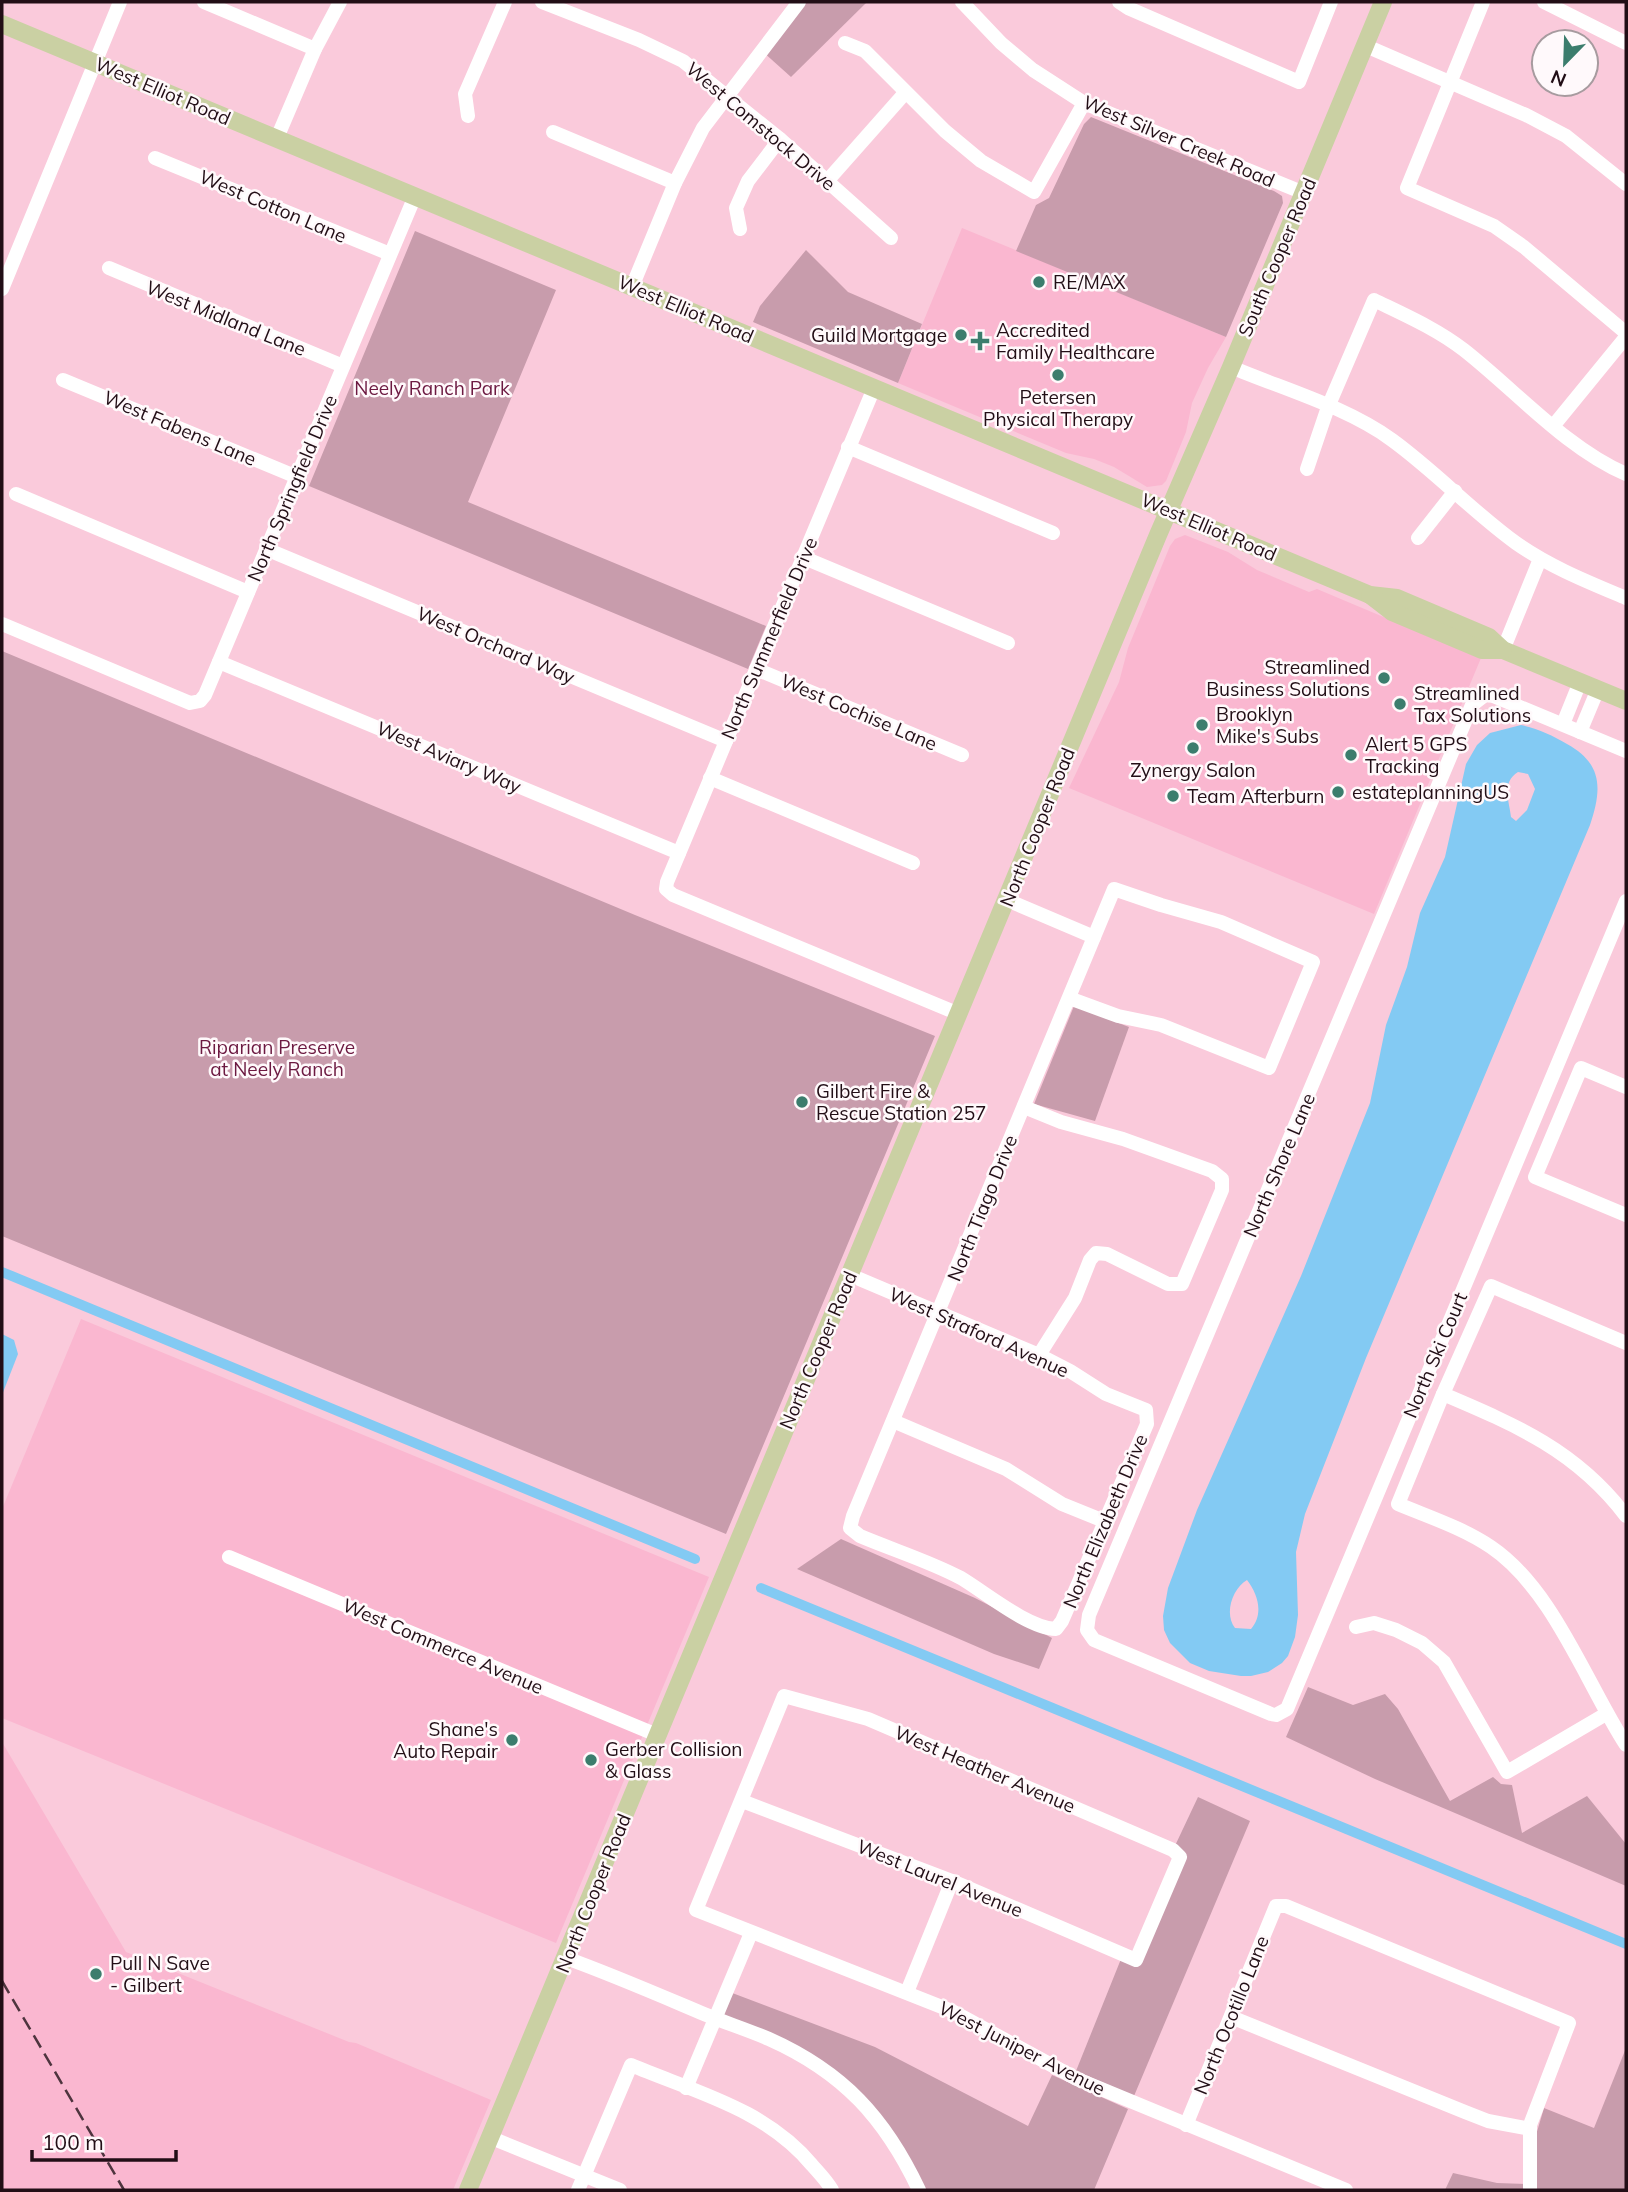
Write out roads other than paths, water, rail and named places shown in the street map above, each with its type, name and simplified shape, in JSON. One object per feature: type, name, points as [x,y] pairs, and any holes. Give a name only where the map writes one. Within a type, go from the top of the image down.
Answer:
[{"type":"main road","name":"South Cooper Road","points":[[1168,510],[1231,368],[1383,2]]},
{"type":"main road","name":"West Elliot Road","points":[[2,24],[1370,595],[1392,612],[1482,650],[1503,650],[1626,701]]},
{"type":"main road","name":"North Cooper Road","points":[[468,2190],[1168,510]]},
{"type":"street","points":[[2,287],[120,2]]},
{"type":"street","points":[[204,2],[315,49]]},
{"type":"street","points":[[277,138],[315,49],[340,2]]},
{"type":"street","points":[[468,116],[465,94],[505,2]]},
{"type":"street","name":"West Comstock Drive","points":[[542,2],[639,40],[683,61],[780,139],[891,238]]},
{"type":"street","name":"West Silver Creek Road","points":[[962,2],[1001,43],[1033,71],[1084,103],[1304,193]]},
{"type":"street","points":[[1119,2],[1299,82],[1331,2]]},
{"type":"street","points":[[1483,2],[1407,188],[1494,226],[1524,247],[1626,335],[1554,425]]},
{"type":"street","points":[[1544,2],[1626,43]]},
{"type":"street","points":[[632,287],[675,183],[704,128],[793,4]]},
{"type":"street","points":[[845,43],[865,51],[905,93],[981,161],[1034,192],[1084,103]]},
{"type":"street","points":[[1366,46],[1526,115],[1566,136],[1626,184]]},
{"type":"street","points":[[828,180],[905,93]]},
{"type":"street","points":[[553,132],[675,183]]},
{"type":"street","points":[[740,229],[736,208],[748,181],[780,139]]},
{"type":"street","name":"West Cotton Lane","points":[[155,158],[390,254]]},
{"type":"street","name":"North Springfield Drive","points":[[2,624],[190,703],[200,701],[205,695],[415,196]]},
{"type":"street","name":"West Midland Lane","points":[[109,268],[343,366]]},
{"type":"street","points":[[1307,469],[1328,407],[1374,300],[1423,324],[1461,348],[1588,454],[1626,474]]},
{"type":"street","points":[[1231,368],[1362,422],[1391,439],[1514,541],[1540,559],[1626,598]]},
{"type":"street","name":"West Fabens Lane","points":[[63,380],[296,477]]},
{"type":"street","name":"North Summerfield Drive","points":[[874,388],[666,889],[673,895],[959,1014]]},
{"type":"street","points":[[848,447],[1053,533]]},
{"type":"street","points":[[1418,538],[1455,491]]},
{"type":"street","points":[[16,494],[248,592]]},
{"type":"street","name":"West Orchard Way","points":[[266,549],[726,741]]},
{"type":"street","points":[[802,557],[1008,643]]},
{"type":"street","points":[[1503,650],[1540,559]]},
{"type":"street","name":"West Aviary Way","points":[[219,662],[679,853]]},
{"type":"street","name":"West Cochise Lane","points":[[756,669],[962,755]]},
{"type":"street","points":[[1563,724],[1580,682]]},
{"type":"street","points":[[1598,689],[1580,732],[1626,751]]},
{"type":"street","name":"North Shore Lane","points":[[1187,1680],[1094,1640],[1087,1630],[1089,1615],[1472,705],[1485,695],[1491,695],[1580,732]]},
{"type":"street","points":[[710,778],[913,863]]},
{"type":"street","name":"North Tiago Drive","points":[[1056,1629],[1048,1629],[1013,1612],[960,1578],[860,1536],[849,1528],[1114,888],[1221,922],[1313,962],[1269,1068],[1161,1025],[1118,1016],[1069,998]]},
{"type":"street","points":[[1007,900],[1094,937]]},
{"type":"street","name":"North Ski Court","points":[[1187,1680],[1276,1716],[1287,1709],[1626,901]]},
{"type":"street","points":[[1626,1087],[1581,1068],[1535,1177],[1626,1215]]},
{"type":"street","points":[[1024,1107],[1061,1122],[1136,1143],[1212,1171],[1222,1179],[1222,1190],[1182,1284],[1168,1284],[1107,1254],[1096,1253],[1090,1260],[1075,1298],[1039,1355]]},
{"type":"street","name":"West Straford Avenue","points":[[850,1275],[1039,1355],[1106,1394],[1146,1410]]},
{"type":"street","points":[[1626,1343],[1491,1286],[1398,1504],[1460,1530],[1491,1547],[1521,1572],[1556,1621],[1606,1714],[1626,1745]]},
{"type":"street","points":[[1443,1394],[1524,1429],[1567,1457],[1609,1494],[1626,1516]]},
{"type":"street","name":"North Elizabeth Drive","points":[[1056,1629],[1062,1621],[1147,1424],[1146,1410]]},
{"type":"street","points":[[893,1422],[1006,1469],[1062,1504],[1104,1521]]},
{"type":"street","name":"West Commerce Avenue","points":[[229,1557],[657,1735]]},
{"type":"street","points":[[1356,1626],[1374,1623],[1396,1630],[1422,1643],[1444,1662],[1507,1772],[1606,1714]]},
{"type":"street","name":"West Heather Avenue","points":[[742,1801],[784,1696],[868,1718],[1174,1850],[1180,1857],[1136,1960]]},
{"type":"street","name":"West Laurel Avenue","points":[[742,1801],[952,1881],[1136,1960]]},
{"type":"street","name":"West Juniper Avenue","points":[[742,1801],[696,1910],[953,2011],[1077,2079],[1346,2190]]},
{"type":"street","points":[[907,1992],[952,1881]]},
{"type":"street","name":"North Ocotillo Lane","points":[[1186,2124],[1276,1906],[1286,1906],[1569,2023],[1538,2101],[1530,2129]]},
{"type":"street","points":[[686,2088],[751,1933]]},
{"type":"street","points":[[566,1958],[769,2039],[813,2061],[845,2085],[882,2126],[919,2190]]},
{"type":"street","points":[[1231,2017],[1488,2121],[1530,2129],[1530,2190]]},
{"type":"street","points":[[581,2184],[631,2064],[744,2110],[776,2130],[800,2150],[832,2190]]},
{"type":"street","points":[[489,2137],[581,2184],[620,2190]]},
{"type":"water","points":[[1521,725],[1550,735],[1579,752],[1593,769],[1596,778],[1597,800],[1594,812],[1366,1358],[1305,1514],[1296,1552],[1298,1615],[1295,1637],[1288,1656],[1268,1672],[1251,1676],[1209,1671],[1190,1663],[1170,1643],[1164,1630],[1163,1616],[1168,1588],[1197,1510],[1301,1276],[1370,1103],[1386,1025],[1407,967],[1420,913],[1445,857],[1466,764],[1477,745],[1490,733]],"holes":[[[1518,772],[1528,774],[1535,789],[1527,810],[1516,821],[1511,817],[1507,792],[1509,781]],[[1247,1580],[1257,1598],[1257,1617],[1251,1629],[1235,1628],[1230,1616],[1231,1602],[1237,1589]]]},
{"type":"water","points":[[2,1334],[14,1340],[18,1354],[2,1395]]},
{"type":"waterway","points":[[2,1272],[695,1559]]},
{"type":"waterway","points":[[761,1588],[1626,1944]]},
{"type":"railway","points":[[2,1981],[124,2190]]},
{"type":"place","name":"RE/MAX","points":[[1039,282]]},
{"type":"place","name":"Guild Mortgage","points":[[961,335]]},
{"type":"place","name":"Accredited Family Healthcare","points":[[980,341]]},
{"type":"place","name":"Petersen Physical Therapy","points":[[1058,375]]},
{"type":"place","name":"Streamlined Business Solutions","points":[[1384,678]]},
{"type":"place","name":"Streamlined Tax Solutions","points":[[1400,704]]},
{"type":"place","name":"Brooklyn Mike's Subs","points":[[1202,725]]},
{"type":"place","name":"Zynergy Salon","points":[[1193,748]]},
{"type":"place","name":"Alert 5 GPS Tracking","points":[[1351,755]]},
{"type":"place","name":"estateplanningUS","points":[[1338,792]]},
{"type":"place","name":"Team Afterburn","points":[[1173,796]]},
{"type":"place","name":"Gilbert Fire & Rescue Station 257","points":[[802,1102]]},
{"type":"place","name":"Shane's Auto Repair","points":[[512,1740]]},
{"type":"place","name":"Gerber Collision & Glass","points":[[591,1760]]},
{"type":"place","name":"Pull N Save - Gilbert","points":[[96,1974]]},
{"type":"park label","name":"Neely Ranch Park","points":[[432,388]]},
{"type":"park label","name":"Riparian Preserve at Neely Ranch","points":[[277,1058]]}]
